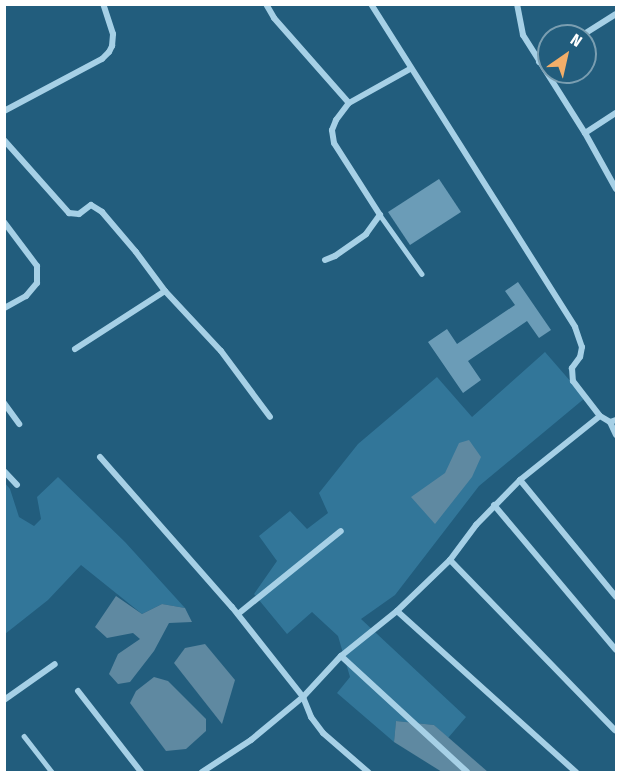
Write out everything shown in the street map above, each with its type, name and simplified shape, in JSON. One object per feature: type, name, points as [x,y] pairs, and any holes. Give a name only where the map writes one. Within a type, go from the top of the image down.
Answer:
[{"type":"street","points":[[4,111],[102,59],[109,52],[112,46],[112,34],[103,4]]},
{"type":"street","points":[[266,4],[274,18],[349,103]]},
{"type":"street","points":[[371,4],[575,327],[582,347],[580,357],[572,368],[573,381],[600,416],[613,421],[616,435]]},
{"type":"street","points":[[518,4],[523,35],[537,59]]},
{"type":"street","points":[[597,26],[616,14]]},
{"type":"street","points":[[325,260],[335,256],[366,234],[380,214],[334,142],[332,130],[349,103],[410,69]]},
{"type":"street","points":[[553,84],[613,175],[616,189]]},
{"type":"street","points":[[585,133],[616,113]]},
{"type":"street","points":[[4,140],[69,213],[79,214],[91,206],[102,212],[165,291],[221,351],[270,417]]},
{"type":"street","points":[[4,222],[37,266],[37,283],[26,296],[4,308]]},
{"type":"street","points":[[75,349],[165,291]]},
{"type":"street","points":[[4,403],[19,424]]},
{"type":"street","points":[[202,772],[251,740],[303,697],[341,656],[397,611],[450,560],[494,505],[520,480],[600,416]]},
{"type":"street","points":[[100,457],[238,614],[303,697],[311,717],[323,733],[368,772]]},
{"type":"street","points":[[4,471],[17,485]]},
{"type":"street","points":[[520,480],[616,597]]},
{"type":"street","points":[[494,505],[616,650]]},
{"type":"street","points":[[238,614],[341,531]]},
{"type":"street","points":[[450,560],[615,730]]},
{"type":"street","points":[[397,611],[576,772]]},
{"type":"street","points":[[341,656],[467,772]]},
{"type":"street","points":[[4,700],[55,664]]},
{"type":"street","points":[[78,691],[141,772]]},
{"type":"lane","points":[[380,214],[422,274]]},
{"type":"lane","points":[[24,736],[52,772]]},
{"type":"shaded area","points":[[545,352],[585,398],[479,486],[395,595],[361,619],[466,717],[448,738],[434,725],[396,721],[394,742],[337,693],[350,677],[338,636],[312,612],[287,634],[254,594],[277,561],[259,536],[290,511],[307,529],[328,513],[319,493],[358,444],[437,377],[472,417]]},
{"type":"shaded area","points":[[469,440],[481,457],[472,477],[435,524],[411,497],[445,473],[459,443]]},
{"type":"shaded area","points":[[58,477],[125,542],[185,608],[162,604],[142,614],[81,565],[48,600],[5,634],[4,482],[10,489],[19,517],[34,526],[41,519],[37,497]]},
{"type":"shaded area","points":[[116,596],[142,614],[162,604],[185,608],[192,622],[169,623],[154,651],[130,682],[118,684],[109,674],[118,654],[140,639],[133,633],[107,638],[95,627]]},
{"type":"shaded area","points":[[205,644],[235,680],[222,724],[174,663],[185,648]]},
{"type":"shaded area","points":[[154,677],[168,681],[206,719],[206,731],[186,749],[166,751],[130,703],[136,691]]},
{"type":"shaded area","points":[[396,721],[434,725],[488,772],[442,772],[394,742]]},
{"type":"building","points":[[439,179],[461,212],[410,245],[388,212]]},
{"type":"building","points":[[518,282],[551,330],[539,338],[527,321],[468,361],[481,380],[463,393],[428,342],[447,329],[457,344],[515,305],[505,291]]}]
